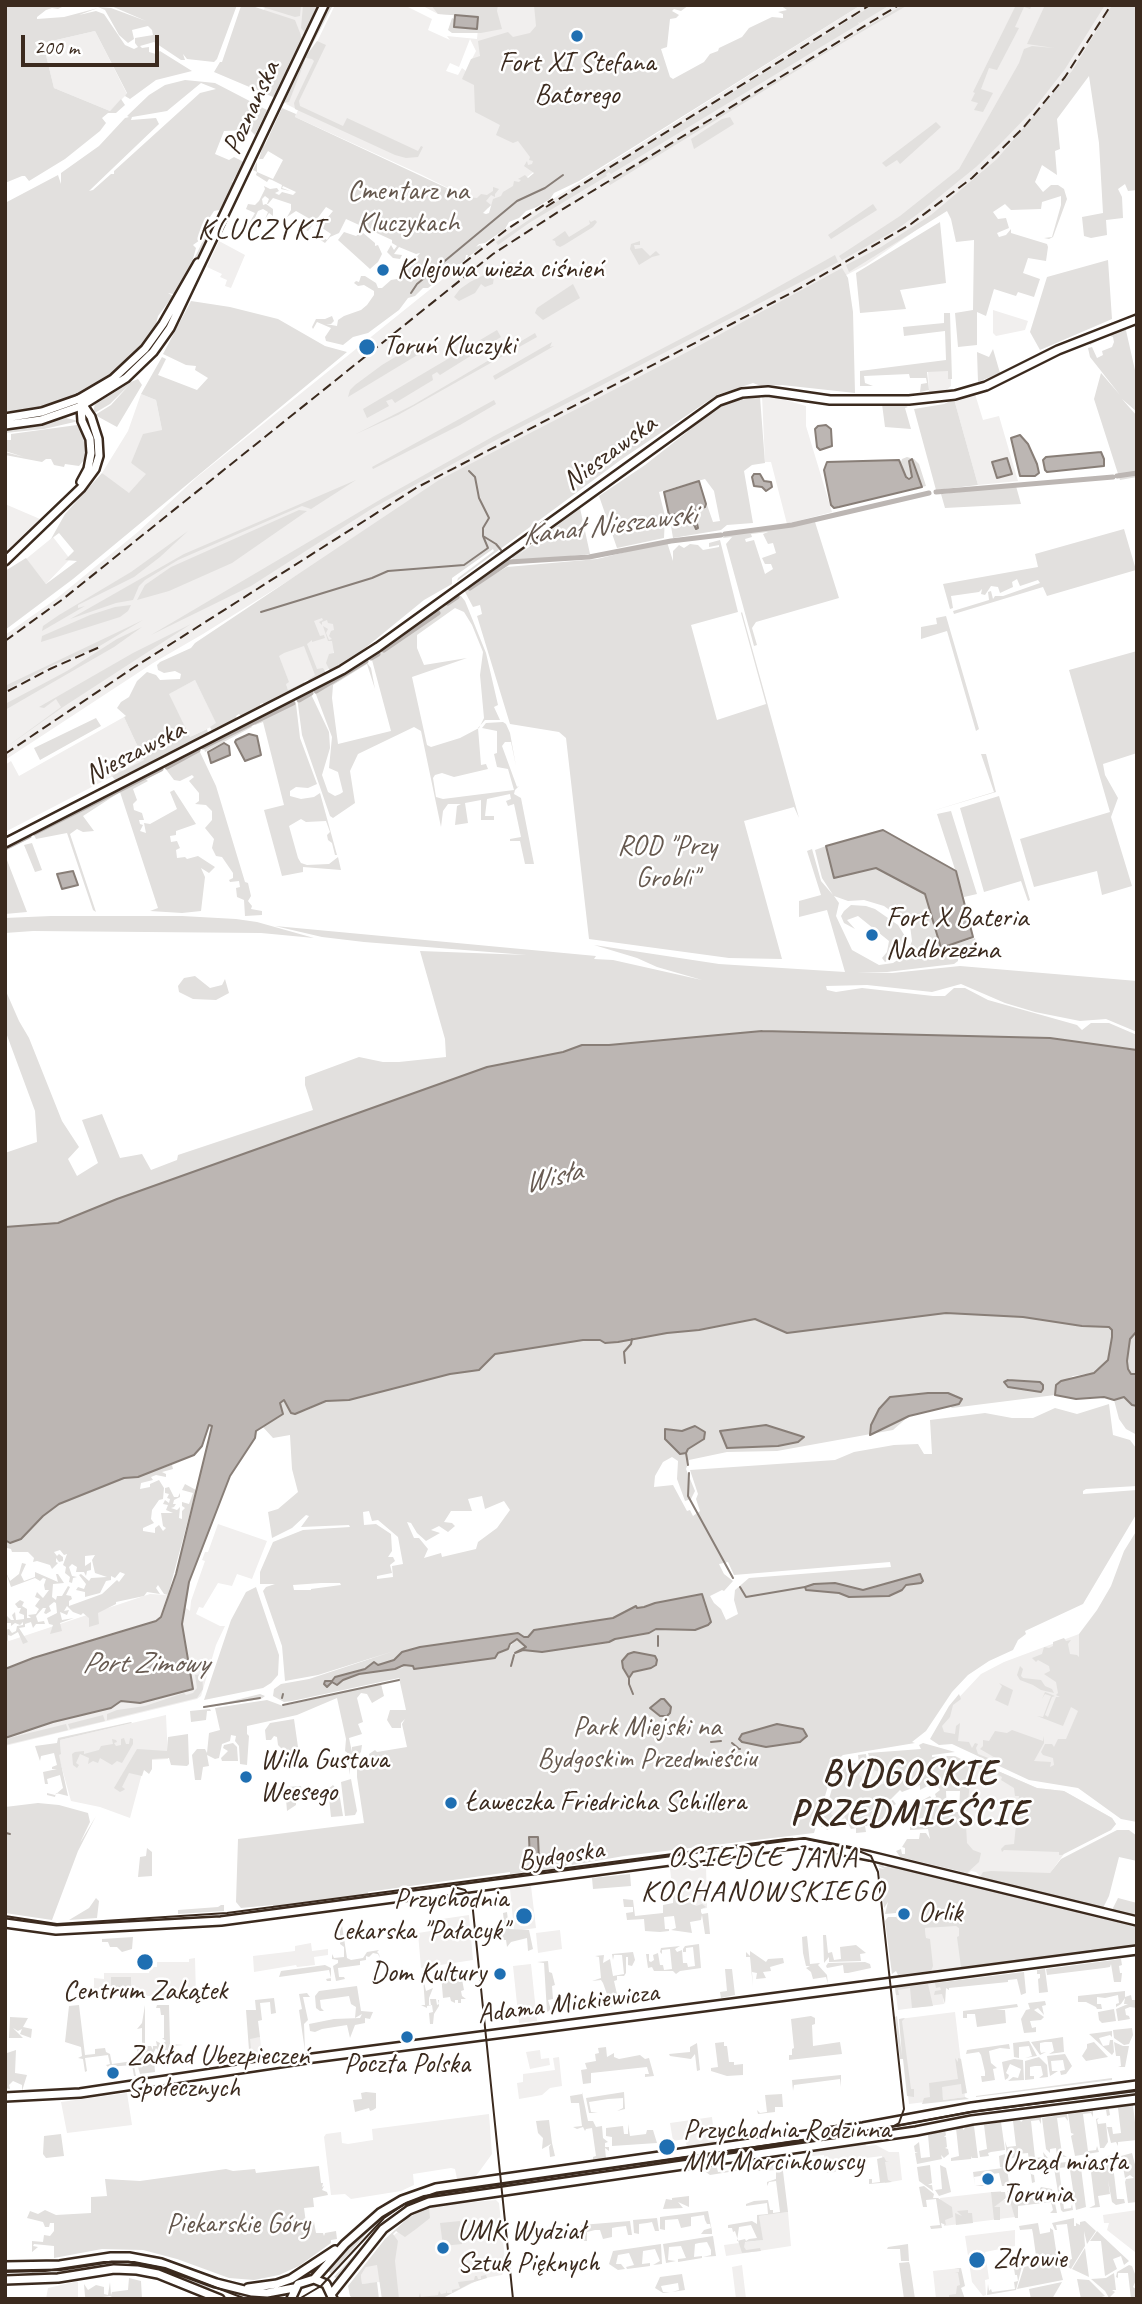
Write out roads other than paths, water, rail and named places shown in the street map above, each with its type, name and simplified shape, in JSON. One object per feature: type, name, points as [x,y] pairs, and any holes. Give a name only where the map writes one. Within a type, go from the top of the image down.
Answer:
[{"type":"main road","name":"Poznańska","points":[[80,402],[98,397],[126,378],[161,343],[184,301],[324,5]]},
{"type":"main road","name":"Poznańska","points":[[80,402],[113,379],[145,349],[166,320],[218,229]]},
{"type":"main road","name":"Nieszawska","points":[[5,843],[342,670],[378,647],[719,401],[742,393],[768,391],[824,400],[932,399],[973,390],[1058,350],[1137,319]]},
{"type":"main road","points":[[5,561],[36,533],[92,474],[99,456],[91,407],[98,397]]},
{"type":"main road","points":[[80,402],[91,417]]},
{"type":"main road","points":[[51,417],[80,402]]},
{"type":"main road","points":[[5,418],[80,402]]},
{"type":"main road","points":[[77,489],[87,471],[91,453],[80,402]]},
{"type":"main road","points":[[5,425],[68,416],[82,421]]},
{"type":"main road","name":"Bydgoska","points":[[5,1923],[57,1930],[222,1921],[795,1844],[814,1844],[870,1856],[1137,1921]]},
{"type":"main road","name":"Adama Mickiewicza","points":[[5,2097],[80,2093],[315,2058],[1137,1950]]},
{"type":"main road","points":[[314,2279],[345,2244],[380,2213],[412,2195],[436,2188],[866,2127],[963,2108],[1137,2085]]},
{"type":"main road","points":[[5,2266],[60,2265],[129,2257],[161,2263],[216,2283],[267,2293],[294,2288],[303,2281],[314,2279],[324,2283],[333,2296],[383,2230],[409,2210],[430,2202],[916,2131],[972,2120],[1137,2099]]},
{"type":"main road","points":[[241,2289],[291,2279],[345,2244]]},
{"type":"main road","points":[[5,2280],[58,2278],[114,2269],[137,2270],[158,2274],[220,2299]]},
{"type":"main road","points":[[290,2299],[294,2288]]},
{"type":"water","points":[[455,15],[478,17],[477,29],[454,27]]},
{"type":"water","points":[[826,425],[831,429],[832,446],[820,450],[817,447],[815,429]]},
{"type":"water","points":[[1020,435],[1028,444],[1037,464],[1039,473],[1035,476],[1020,476],[1011,438]]},
{"type":"water","points":[[1101,452],[1104,466],[1047,472],[1045,470],[1043,460],[1046,457]]},
{"type":"water","points":[[1007,458],[1012,474],[997,478],[992,462]]},
{"type":"water","points":[[912,459],[922,487],[834,508],[831,505],[824,470],[827,462],[899,460],[909,479],[912,477],[909,461]]},
{"type":"water","points":[[754,474],[760,474],[764,481],[771,482],[772,487],[766,491],[762,487],[754,486]]},
{"type":"water","points":[[699,481],[706,504],[694,511],[696,529],[689,513],[669,515],[664,492]]},
{"type":"water","points":[[249,734],[257,736],[261,755],[245,761],[235,742]]},
{"type":"water","points":[[224,743],[229,746],[230,755],[211,763],[208,752]]},
{"type":"water","points":[[883,830],[956,871],[973,937],[941,948],[925,894],[876,868],[834,878],[826,846]]},
{"type":"water","points":[[73,871],[78,885],[62,889],[57,874]]},
{"type":"water","points":[[762,1031],[1050,1038],[1137,1050],[1137,1331],[1130,1339],[1127,1361],[1131,1374],[1137,1374],[1137,1406],[1124,1397],[1114,1400],[1104,1397],[1076,1399],[1055,1395],[1056,1385],[1061,1381],[1094,1373],[1108,1360],[1112,1337],[1109,1327],[1082,1326],[1023,1317],[946,1313],[787,1333],[755,1319],[618,1342],[583,1340],[495,1354],[479,1370],[450,1374],[349,1400],[326,1401],[295,1414],[291,1413],[284,1400],[280,1403],[283,1414],[256,1431],[255,1438],[230,1476],[189,1582],[182,1624],[193,1689],[140,1703],[121,1701],[111,1708],[53,1722],[5,1738],[5,1669],[156,1621],[161,1617],[176,1574],[212,1426],[209,1425],[202,1446],[194,1455],[138,1477],[124,1478],[59,1504],[21,1539],[10,1543],[5,1540],[5,1227],[58,1223],[117,1199],[487,1067],[563,1052],[582,1045]]},
{"type":"water","points":[[1004,1382],[1040,1382],[1043,1389],[1041,1392],[1008,1387]]},
{"type":"water","points":[[948,1393],[962,1399],[959,1404],[909,1416],[870,1435],[871,1425],[879,1409],[890,1397]]},
{"type":"water","points":[[766,1425],[804,1437],[798,1442],[778,1446],[727,1448],[720,1431]]},
{"type":"water","points":[[695,1426],[705,1432],[704,1439],[686,1453],[680,1454],[665,1439],[665,1429],[682,1431]]},
{"type":"water","points":[[920,1574],[923,1581],[921,1583],[906,1585],[889,1596],[849,1597],[839,1593],[806,1590],[805,1587],[835,1583],[863,1590]]},
{"type":"water","points":[[702,1594],[711,1622],[695,1630],[656,1629],[609,1642],[542,1652],[523,1650],[515,1653],[526,1647],[517,1639],[495,1658],[414,1669],[413,1666],[404,1665],[395,1669],[359,1674],[337,1685],[332,1682],[327,1687],[324,1684],[335,1677],[365,1669],[374,1662],[378,1665],[394,1660],[402,1652],[420,1647],[518,1633],[528,1637],[534,1630],[613,1618],[636,1606],[644,1607]]},
{"type":"water","points":[[634,1652],[655,1656],[657,1660],[656,1665],[633,1672],[629,1678],[622,1661]]},
{"type":"water","points":[[661,1699],[671,1707],[667,1716],[660,1716],[650,1708]]},
{"type":"water","points":[[777,1724],[803,1729],[807,1736],[800,1742],[766,1747],[739,1739],[742,1734]]},
{"type":"water","points":[[529,1837],[538,1837],[539,1860],[530,1861]]},
{"type":"waterway","points":[[411,293],[417,284],[517,201],[545,188],[563,175]]},
{"type":"waterway","points":[[469,471],[475,477],[479,498],[489,518],[483,528],[483,536],[501,550]]},
{"type":"waterway","name":"Kanał Nieszawski","points":[[1117,476],[1137,473]]},
{"type":"waterway","name":"Kanał Nieszawski","points":[[936,492],[1113,477]]},
{"type":"waterway","name":"Kanał Nieszawski","points":[[725,534],[792,525],[929,493]]},
{"type":"waterway","name":"Kanał Nieszawski","points":[[470,588],[509,562],[589,557],[671,541],[721,535]]},
{"type":"waterway","points":[[261,612],[388,571],[464,565],[488,548],[483,536]]},
{"type":"waterway","name":"Kanał Nieszawski","points":[[448,603],[457,597]]},
{"type":"waterway","name":"Kanał Nieszawski","points":[[384,650],[438,613]]},
{"type":"waterway","name":"Kanał Nieszawski","points":[[371,658],[378,654]]},
{"type":"waterway","name":"Kanał Nieszawski","points":[[316,691],[366,661]]},
{"type":"waterway","name":"Kanał Nieszawski","points":[[299,700],[311,693]]},
{"type":"waterway","name":"Kanał Nieszawski","points":[[203,747],[293,703]]},
{"type":"waterway","name":"Kanał Nieszawski","points":[[167,767],[198,750]]},
{"type":"waterway","name":"Kanał Nieszawski","points":[[34,833],[161,769]]},
{"type":"waterway","name":"Kanał Nieszawski","points":[[5,848],[29,836]]},
{"type":"waterway","points":[[625,1363],[624,1352],[632,1339]]},
{"type":"waterway","points":[[686,1453],[688,1465]]},
{"type":"waterway","points":[[689,1473],[688,1496],[733,1578]]},
{"type":"waterway","points":[[740,1587],[746,1597],[805,1587]]},
{"type":"waterway","points":[[658,1636],[658,1646]]},
{"type":"waterway","points":[[511,1666],[514,1655]]},
{"type":"waterway","points":[[629,1677],[633,1694]]},
{"type":"waterway","points":[[283,1705],[399,1680]]},
{"type":"waterway","points":[[282,1698],[283,1694]]},
{"type":"waterway","points":[[204,1707],[260,1698]]},
{"type":"waterway","points":[[711,1742],[721,1741]]},
{"type":"waterway","points":[[732,1743],[738,1748]]},
{"type":"waterway","points":[[6,1833],[10,1834]]},
{"type":"tram line","points":[[5,1916],[57,1924],[227,1913],[786,1839],[806,1839],[854,1849],[871,1856],[878,1872],[904,2109],[899,2123],[887,2130]]},
{"type":"tram line","points":[[450,1886],[465,1890],[472,1901],[513,2299]]},
{"type":"tram line","points":[[299,2299],[321,2286],[384,2218],[406,2203],[424,2196],[896,2126],[970,2112],[1137,2091]]},
{"type":"tram line","points":[[5,2272],[45,2271],[104,2262],[134,2262],[165,2268],[246,2299]]},
{"type":"railway","points":[[546,207],[870,5]]},
{"type":"railway","points":[[5,641],[63,599],[493,254],[899,5]]},
{"type":"railway","points":[[5,754],[133,668],[416,488],[793,292],[911,224],[972,178],[1023,128],[1065,77],[1111,5]]},
{"type":"railway","points":[[451,273],[506,230],[553,199]]},
{"type":"railway","points":[[8,691],[102,646]]},
{"type":"place","name":"Fort XI Stefana Batorego","points":[[577,36]]},
{"type":"place","name":"Kolejowa wieża ciśnień","points":[[383,270]]},
{"type":"place","name":"Toruń Kluczyki","points":[[367,347]]},
{"type":"place","name":"Fort X Bateria Nadbrzeżna","points":[[872,935]]},
{"type":"place","name":"Willa Gustava Weesego","points":[[246,1777]]},
{"type":"place","name":"Ławeczka Friedricha Schillera","points":[[451,1803]]},
{"type":"place","name":"Orlik","points":[[904,1914]]},
{"type":"place","name":"Przychodnia Lekarska \"Pałacyk\"","points":[[524,1916]]},
{"type":"place","name":"Centrum Zakątek","points":[[145,1962]]},
{"type":"place","name":"Dom Kultury","points":[[500,1974]]},
{"type":"place","name":"Poczta Polska","points":[[407,2037]]},
{"type":"place","name":"Zakład Ubezpieczeń Społecznych","points":[[113,2073]]},
{"type":"place","name":"Przychodnia Rodzinna MM Marcinkowscy","points":[[667,2147]]},
{"type":"place","name":"Urząd miasta Torunia","points":[[988,2179]]},
{"type":"place","name":"UMK Wydział Sztuk Pięknych","points":[[443,2248]]},
{"type":"place","name":"Zdrowie","points":[[977,2260]]},
{"type":"district","name":"KLUCZYKI","points":[[261,230]]},
{"type":"district","name":"BYDGOSKIE PRZEDMIEŚCIE","points":[[910,1795]]},
{"type":"district","name":"OSIEDLE JANA KOCHANOWSKIEGO","points":[[763,1875]]},
{"type":"park label","name":"Cmentarz na Kluczykach","points":[[408,208]]},
{"type":"park label","name":"ROD \"Przy Grobli\"","points":[[667,863]]},
{"type":"park label","name":"Park Miejski na Bydgoskim Przedmieściu","points":[[647,1744]]},
{"type":"park label","name":"Piekarskie Góry","points":[[238,2225]]},
{"type":"water label","name":"Wisła","points":[[553,1178]]},
{"type":"water label","name":"Port Zimowy","points":[[145,1664]]}]
